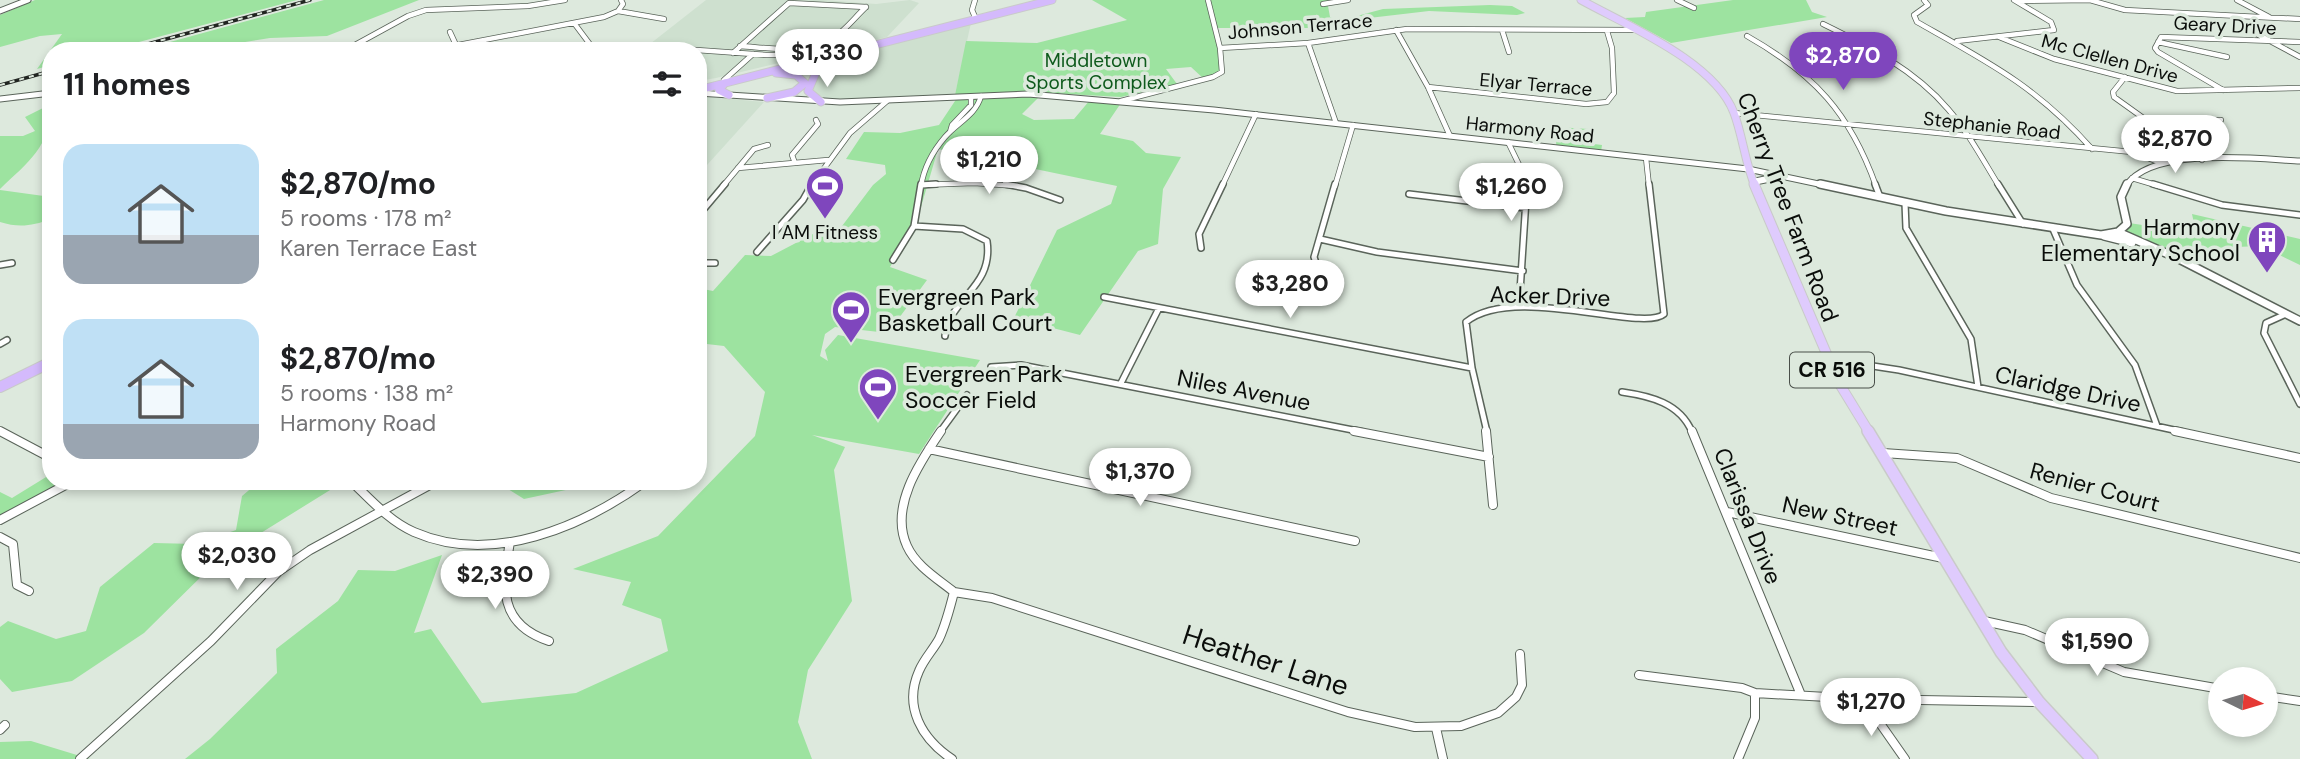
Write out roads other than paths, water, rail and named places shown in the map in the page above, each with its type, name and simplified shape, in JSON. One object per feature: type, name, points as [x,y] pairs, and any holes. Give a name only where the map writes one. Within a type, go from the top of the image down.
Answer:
[{"type":"highway","points":[[729,95],[719,90],[725,81],[1042,0]]},
{"type":"highway","points":[[707,86],[1052,0]]},
{"type":"highway","points":[[821,102],[808,91],[817,68],[848,50]]},
{"type":"highway","points":[[753,76],[788,74],[804,80],[804,85],[794,92],[767,98]]},
{"type":"highway","points":[[0,380],[42,360]]},
{"type":"highway","points":[[0,387],[42,366]]},
{"type":"main road","name":"Cherry Tree Farm Road","points":[[1581,0],[1702,71],[1721,90],[1734,113],[1753,183],[1827,359],[2001,652],[2039,702],[2092,759]]},
{"type":"main road","points":[[1753,183],[1763,178],[1777,177]]},
{"type":"street","points":[[0,11],[28,0]]},
{"type":"street","points":[[360,42],[408,16],[426,10],[528,6],[565,0]]},
{"type":"street","points":[[618,11],[623,4],[621,0]]},
{"type":"street","points":[[975,0],[972,10],[975,17]]},
{"type":"street","points":[[1119,102],[1217,76],[1223,69],[1208,0]]},
{"type":"street","points":[[1323,4],[1348,0]]},
{"type":"street","points":[[1677,0],[1694,8]]},
{"type":"street","points":[[1924,0],[1927,8],[1915,13],[1915,19],[2027,86],[2068,121],[2092,149]]},
{"type":"street","points":[[2015,1],[2091,0],[2125,10],[2300,19]]},
{"type":"street","points":[[2237,0],[2271,18]]},
{"type":"street","points":[[1955,41],[2045,33],[2055,28],[2051,22],[2015,1]]},
{"type":"street","points":[[733,53],[740,46],[790,3],[866,7],[836,36],[825,42],[797,49],[740,46]]},
{"type":"street","points":[[474,42],[574,23],[618,11],[664,19]]},
{"type":"street","points":[[574,23],[588,42]]},
{"type":"street","points":[[1823,24],[1861,43],[1910,75],[1948,109],[2023,224]]},
{"type":"street","points":[[2244,27],[2300,57]]},
{"type":"street","points":[[1396,30],[1428,88],[1450,136]]},
{"type":"street","name":"Johnson Terrace","points":[[1220,48],[1308,43],[1396,30],[1635,30]]},
{"type":"street","points":[[1502,30],[1509,52]]},
{"type":"street","name":"Elyar Terrace","points":[[1428,88],[1586,104],[1605,103],[1611,100],[1615,93],[1612,48],[1607,31]]},
{"type":"street","points":[[450,32],[455,42]]},
{"type":"street","points":[[1747,36],[1811,77],[1834,101],[1848,125],[1880,197]]},
{"type":"street","name":"Mc Clellen Drive","points":[[1999,37],[2043,56],[2177,91],[2225,92],[2300,88]]},
{"type":"street","name":"Geary Drive","points":[[2225,92],[2158,52],[2155,48],[2161,37],[2300,42]]},
{"type":"street","points":[[825,42],[848,50]]},
{"type":"street","points":[[2158,42],[2227,57]]},
{"type":"street","points":[[1308,43],[1336,123]]},
{"type":"street","points":[[770,55],[777,49]]},
{"type":"street","points":[[797,49],[798,53],[803,54]]},
{"type":"street","points":[[707,51],[824,55]]},
{"type":"street","points":[[725,81],[753,54]]},
{"type":"street","points":[[786,55],[794,58],[787,64]]},
{"type":"street","points":[[2125,76],[2113,96],[2202,160]]},
{"type":"street","name":"Harmony Road","points":[[707,90],[729,95],[821,102],[1028,94],[1256,114],[1748,169],[1905,203],[2053,229],[2101,235],[2118,232],[2127,225]]},
{"type":"street","points":[[0,99],[42,94]]},
{"type":"street","points":[[893,260],[914,226],[921,185],[929,162],[950,132],[978,107],[981,96]]},
{"type":"street","points":[[950,132],[952,125],[970,107],[971,97]]},
{"type":"street","points":[[757,252],[803,200],[828,160],[850,133],[887,101]]},
{"type":"street","name":"Stephanie Road","points":[[1734,113],[2138,153],[2161,163]]},
{"type":"street","points":[[1201,248],[1199,234],[1256,114]]},
{"type":"street","points":[[795,163],[792,155],[818,124],[816,120]]},
{"type":"street","points":[[2148,122],[2221,120]]},
{"type":"street","points":[[1318,272],[1314,260],[1353,125]]},
{"type":"street","points":[[1508,142],[1510,152],[1526,178],[1519,307]]},
{"type":"street","points":[[707,205],[754,149],[768,145]]},
{"type":"street","name":"Acker Drive","points":[[1493,505],[1489,442],[1465,326],[1469,317],[1489,308],[1578,311],[1649,320],[1662,317],[1664,314],[1646,158]]},
{"type":"street","points":[[738,169],[761,170],[828,160]]},
{"type":"street","points":[[2152,246],[2127,225],[2121,198],[2124,186],[2132,178],[2161,163],[2202,160],[2300,160]]},
{"type":"street","points":[[2132,178],[2222,205],[2300,215]]},
{"type":"street","points":[[921,185],[1014,184],[1039,190],[1060,200]]},
{"type":"street","points":[[1409,194],[1525,208]]},
{"type":"street","points":[[1905,203],[1906,228],[1970,339],[1978,387]]},
{"type":"street","points":[[914,226],[956,229],[978,234],[988,241],[987,264],[971,293],[948,320],[944,328],[945,336]]},
{"type":"street","points":[[2053,229],[2077,285],[2135,365],[2157,426]]},
{"type":"street","points":[[2118,232],[2152,246],[2300,321]]},
{"type":"street","points":[[2101,235],[2152,246]]},
{"type":"street","points":[[1320,239],[1377,252],[1522,271]]},
{"type":"street","points":[[707,262],[715,262]]},
{"type":"street","points":[[0,265],[12,263]]},
{"type":"street","points":[[1104,297],[1472,368]]},
{"type":"street","points":[[1121,383],[1159,308]]},
{"type":"street","points":[[2286,314],[2266,323],[2264,333],[2300,404]]},
{"type":"street","points":[[0,344],[7,340]]},
{"type":"street","name":"Claridge Drive","points":[[1827,359],[1878,365],[2300,458]]},
{"type":"street","name":"Niles Avenue","points":[[991,368],[998,365],[1021,365],[1489,457]]},
{"type":"street","name":"Clarissa Drive","points":[[1622,391],[1656,398],[1684,416],[1727,512],[1801,695]]},
{"type":"street","points":[[952,759],[940,751],[924,733],[916,716],[913,698],[916,677],[939,638],[954,592],[912,554],[902,530],[903,503],[929,449],[967,394]]},
{"type":"street","points":[[0,431],[42,453]]},
{"type":"street","points":[[929,449],[1354,541]]},
{"type":"street","name":"Renier Court","points":[[1883,453],[1957,458],[2052,499],[2300,558]]},
{"type":"street","points":[[0,520],[56,490]]},
{"type":"street","points":[[361,490],[404,527],[430,538],[460,543],[510,542],[580,522],[615,504],[634,490]]},
{"type":"street","points":[[80,759],[211,641],[278,572],[310,550],[421,490]]},
{"type":"street","name":"New Street","points":[[1727,512],[1945,558]]},
{"type":"street","points":[[0,537],[13,544],[17,585],[29,591]]},
{"type":"street","points":[[510,542],[504,580],[509,608],[522,630],[531,636],[549,641]]},
{"type":"street","name":"Heather Lane","points":[[954,592],[992,598],[1032,610],[1383,721],[1436,728],[1462,726],[1486,719],[1513,702],[1524,676],[1520,654]]},
{"type":"street","points":[[1982,621],[2025,630],[2124,672],[2208,687]]},
{"type":"street","points":[[1639,675],[1742,688],[1755,693],[1863,699],[2039,702]]},
{"type":"street","points":[[1738,759],[1755,715],[1758,702],[1755,693]]},
{"type":"street","points":[[2278,698],[2300,701]]},
{"type":"street","points":[[1863,699],[1905,759]]},
{"type":"street","points":[[1436,728],[1443,759]]},
{"type":"railway","points":[[155,42],[310,0]]},
{"type":"railway","points":[[0,85],[42,73]]},
{"type":"place","name":"I AM Fitness","points":[[825,220]]},
{"type":"place","name":"Harmony Elementary School","points":[[2267,274]]},
{"type":"place","name":"Evergreen Park Basketball Court","points":[[851,344]]},
{"type":"place","name":"Evergreen Park Soccer Field","points":[[878,421]]},
{"type":"park label","name":"Middletown Sports Complex","points":[[1096,71]]}]
